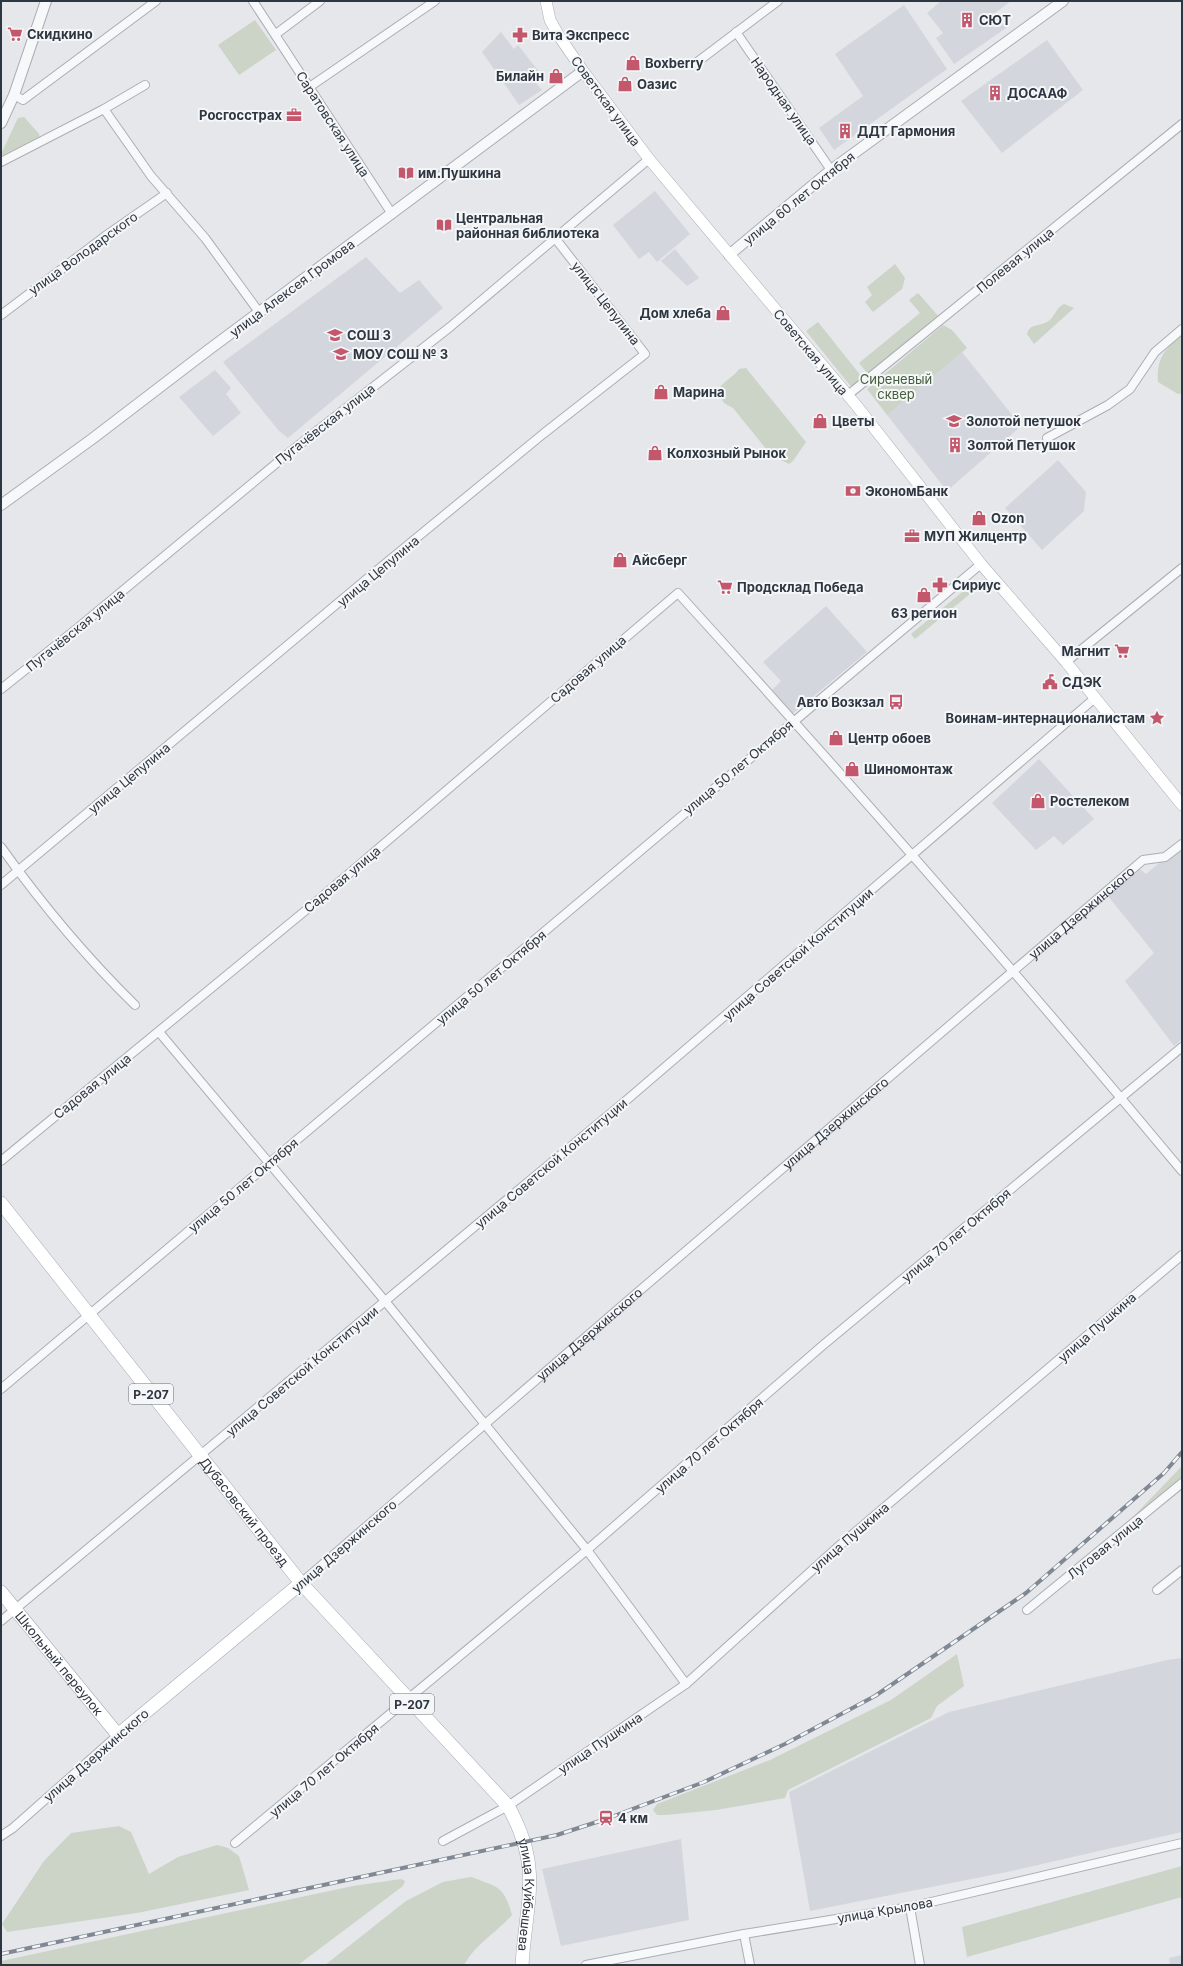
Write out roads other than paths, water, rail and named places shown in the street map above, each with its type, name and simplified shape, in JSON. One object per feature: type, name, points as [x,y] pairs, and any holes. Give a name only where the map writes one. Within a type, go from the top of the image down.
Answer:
[{"type":"main road","name":"Советская улица","points":[[546,1],[550,20],[583,71],[649,159],[848,395],[981,564],[1066,662],[1182,805]]},
{"type":"main road","name":"Дубасовский проезд","points":[[1,1203],[302,1583],[408,1700],[508,1806],[519,1826]]},
{"type":"main road","name":"улица Дзержинского","points":[[118,1735],[302,1583]]},
{"type":"main road","name":"Школьный переулок","points":[[1,1592],[118,1735]]},
{"type":"main road","name":"улица Куйбышева","points":[[519,1826],[530,1865],[531,1885],[522,1965]]},
{"type":"street","points":[[1,123],[14,96],[46,1]]},
{"type":"street","points":[[14,96],[23,100],[156,1]]},
{"type":"street","name":"Саратовская улица","points":[[253,1],[276,34],[308,88],[392,214]]},
{"type":"street","points":[[276,34],[320,1]]},
{"type":"street","points":[[308,88],[435,1]]},
{"type":"street","points":[[696,63],[778,1]]},
{"type":"street","name":"улица 60 лет Октября","points":[[729,255],[831,170],[1063,1]]},
{"type":"street","name":"Народная улица","points":[[736,32],[831,170]]},
{"type":"street","name":"улица Алексея Громова","points":[[1,505],[92,439],[259,312],[583,71]]},
{"type":"street","points":[[1,162],[104,109],[146,85]]},
{"type":"street","points":[[104,109],[151,176],[204,238],[259,312]]},
{"type":"street","name":"Полевая улица","points":[[848,395],[1182,124]]},
{"type":"street","name":"Пугачёвская улица","points":[[1,689],[85,622],[290,452],[450,327],[649,159]]},
{"type":"street","name":"улица Володарского","points":[[1,315],[108,234],[167,193]]},
{"type":"street","name":"улица Цепулина","points":[[1,885],[543,434],[645,354],[555,238]]},
{"type":"street","points":[[1047,438],[1108,405],[1130,389],[1155,352],[1182,329]]},
{"type":"street","name":"улица 50 лет Октября","points":[[1,1390],[268,1163],[981,564]]},
{"type":"street","points":[[1066,662],[1182,568]]},
{"type":"street","name":"Садовая улица","points":[[1,1161],[311,906],[678,593],[794,720]]},
{"type":"street","name":"улица Советской Конституции","points":[[1,1621],[629,1098],[1095,698]]},
{"type":"street","points":[[794,720],[1013,971],[1182,1171]]},
{"type":"street","name":"улица Дзержинского","points":[[302,1583],[484,1424],[1143,860],[1165,857],[1182,844]]},
{"type":"street","points":[[1,847],[18,871],[100,971],[134,1005]]},
{"type":"street","points":[[159,1032],[385,1301],[587,1550],[686,1684]]},
{"type":"street","name":"улица 70 лет Октября","points":[[235,1843],[587,1550],[822,1346],[1182,1047]]},
{"type":"street","name":"улица Пушкина","points":[[443,1841],[508,1806],[686,1684],[840,1545],[1182,1254]]},
{"type":"street","name":"Луговая улица","points":[[1027,1610],[1182,1483]]},
{"type":"street","points":[[1157,1590],[1182,1570]]},
{"type":"street","name":"улица Дзержинского","points":[[1,1836],[13,1828],[118,1735]]},
{"type":"street","name":"улица Крылова","points":[[586,1965],[744,1934],[910,1907],[1182,1843]]},
{"type":"street","points":[[910,1907],[920,1965]]},
{"type":"street","points":[[744,1934],[750,1965]]},
{"type":"railway","points":[[1,1954],[557,1835],[606,1819],[704,1782],[785,1744],[875,1696],[1026,1593],[1164,1473],[1182,1452]]},
{"type":"place","name":"СЮТ","points":[[967,20]]},
{"type":"place","name":"Скидкино","points":[[15,34]]},
{"type":"place","name":"Вита Экспресс","points":[[520,35]]},
{"type":"place","name":"Boxberry","points":[[633,63]]},
{"type":"place","name":"Билайн","points":[[556,76]]},
{"type":"place","name":"Оазис","points":[[625,84]]},
{"type":"place","name":"ДОСААФ","points":[[995,93]]},
{"type":"place","name":"Росгосстрах","points":[[294,115]]},
{"type":"place","name":"ДДТ Гармония","points":[[845,131]]},
{"type":"place","name":"им.Пушкина","points":[[406,173]]},
{"type":"place","name":"Центральная районная библиотека","points":[[444,225]]},
{"type":"place","name":"Дом хлеба","points":[[723,313]]},
{"type":"place","name":"СОШ 3","points":[[335,335]]},
{"type":"place","name":"МОУ СОШ № 3","points":[[341,354]]},
{"type":"place","name":"Марина","points":[[661,392]]},
{"type":"place","name":"Цветы","points":[[820,421]]},
{"type":"place","name":"Золотой петушок","points":[[954,421]]},
{"type":"place","name":"Золтой Петушок","points":[[955,445]]},
{"type":"place","name":"Колхозный Рынок","points":[[655,453]]},
{"type":"place","name":"ЭкономБанк","points":[[853,491]]},
{"type":"place","name":"Ozon","points":[[979,518]]},
{"type":"place","name":"МУП Жилцентр","points":[[912,536]]},
{"type":"place","name":"Айсберг","points":[[620,560]]},
{"type":"place","name":"Сириус","points":[[940,585]]},
{"type":"place","name":"Продсклад Победа","points":[[725,587]]},
{"type":"place","name":"63 регион","points":[[924,595]]},
{"type":"place","name":"Магнит","points":[[1122,651]]},
{"type":"place","name":"СДЭК","points":[[1050,682]]},
{"type":"place","name":"Авто Возкзал","points":[[896,702]]},
{"type":"place","name":"Воинам-интернационалистам","points":[[1157,718]]},
{"type":"place","name":"Центр обоев","points":[[836,738]]},
{"type":"place","name":"Шиномонтаж","points":[[852,769]]},
{"type":"place","name":"Ростелеком","points":[[1038,801]]},
{"type":"place","name":"4 км","points":[[606,1818]]},
{"type":"park label","name":"Сиреневый сквер","points":[[896,386]]}]
